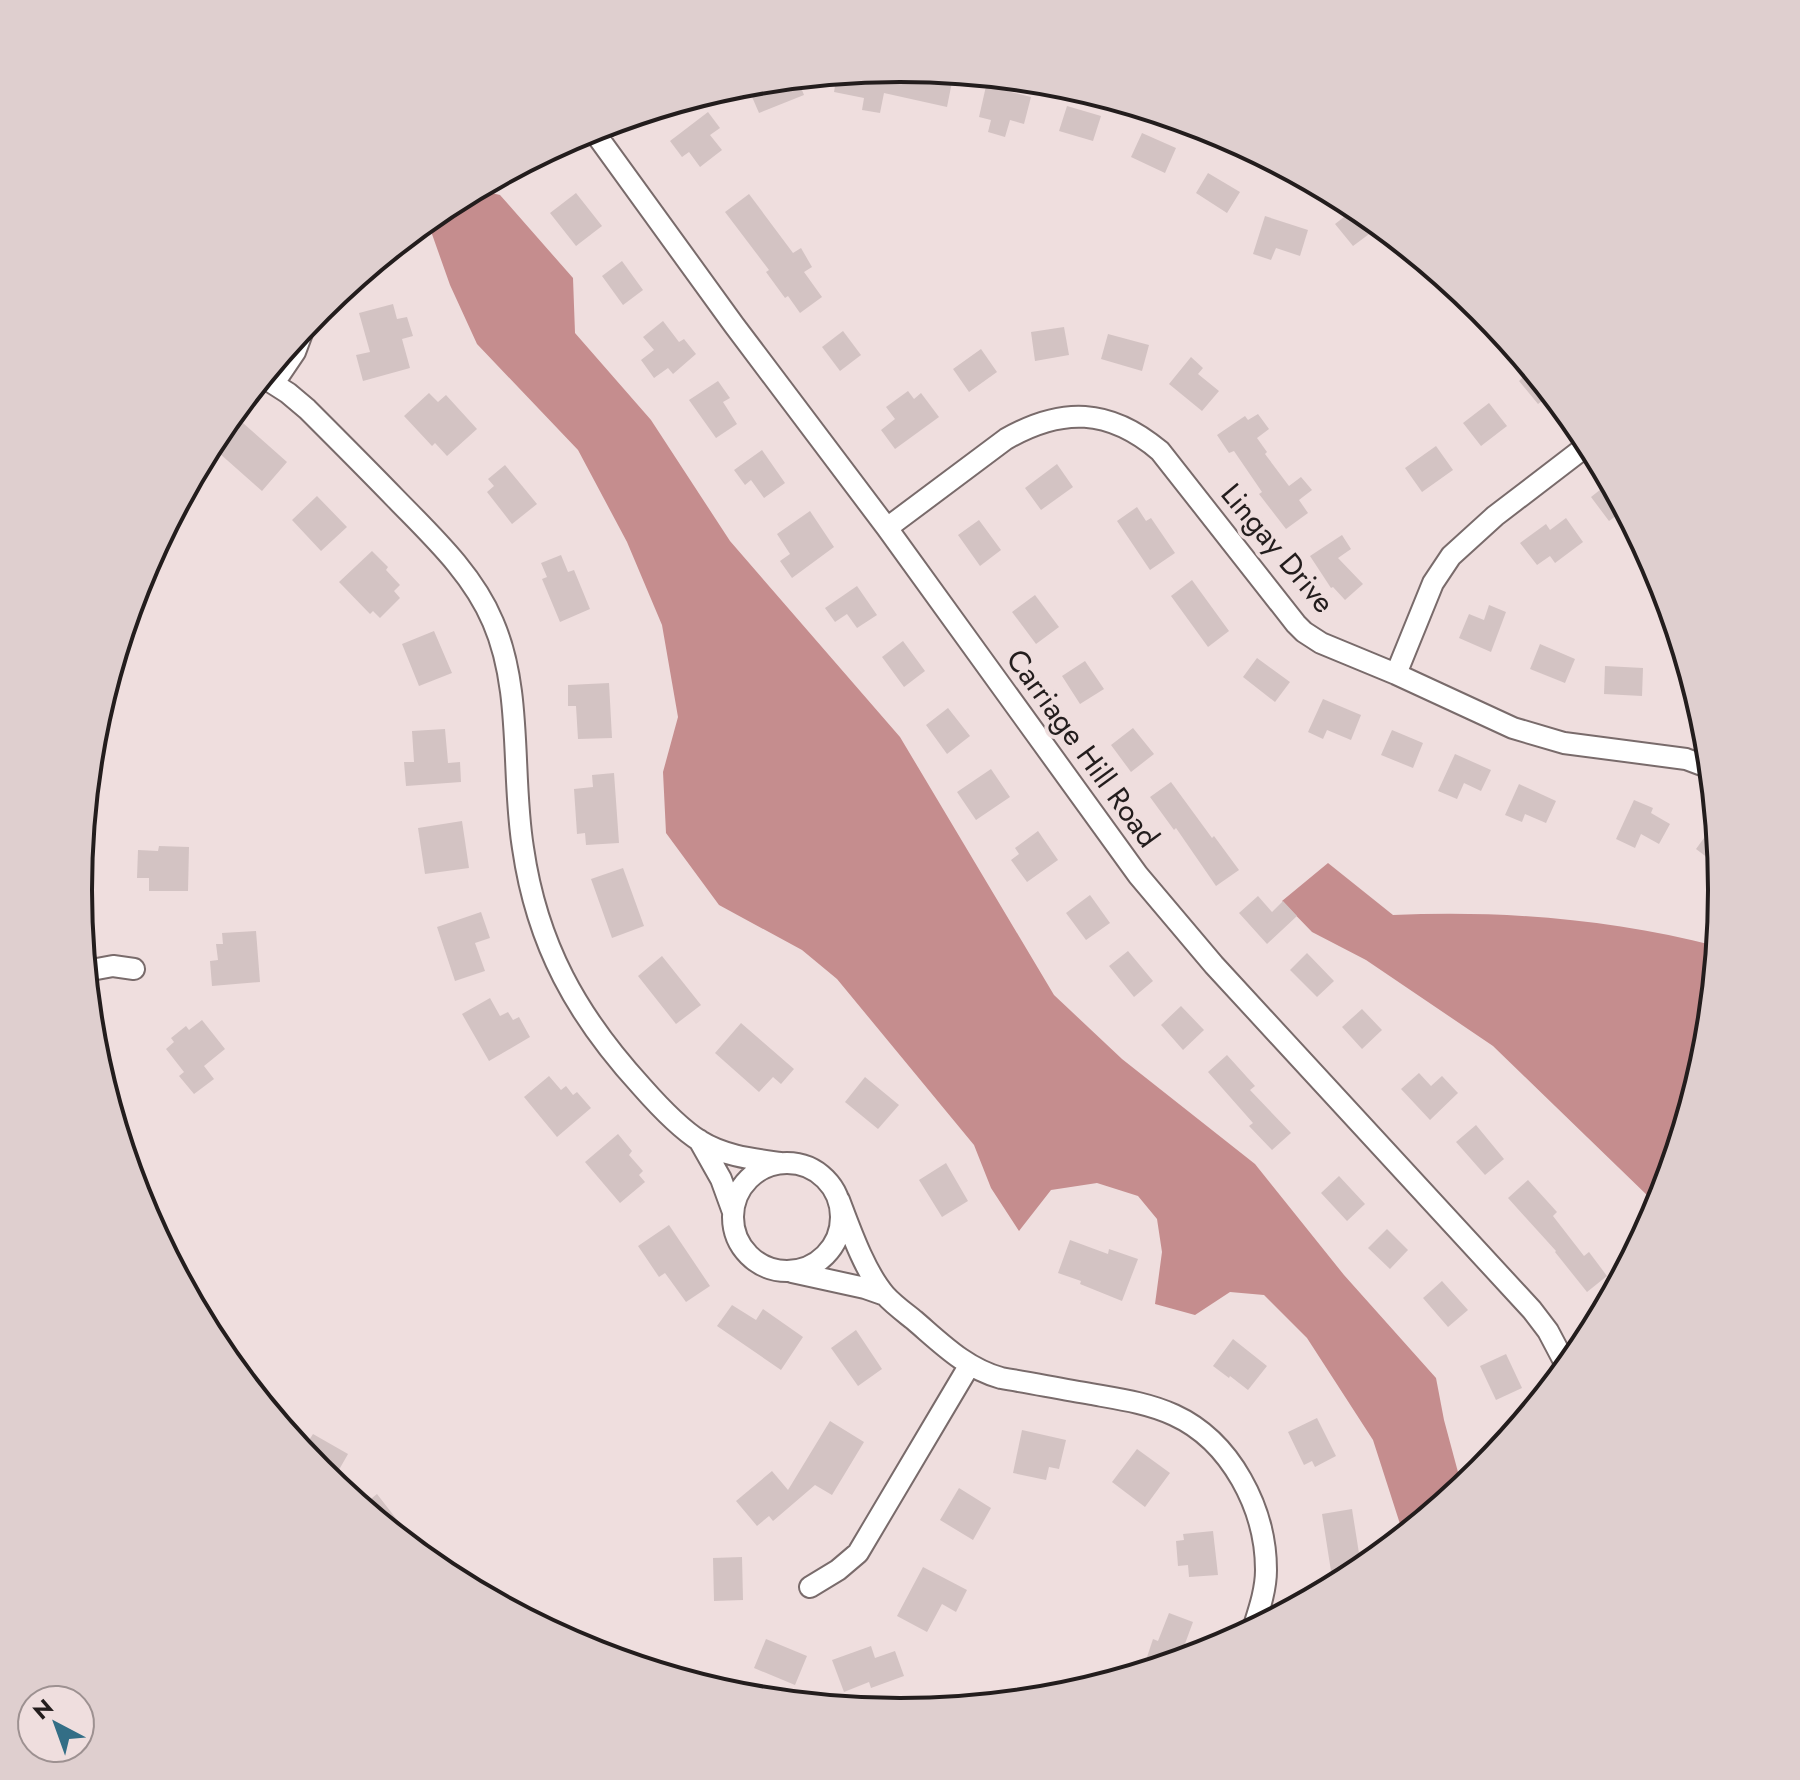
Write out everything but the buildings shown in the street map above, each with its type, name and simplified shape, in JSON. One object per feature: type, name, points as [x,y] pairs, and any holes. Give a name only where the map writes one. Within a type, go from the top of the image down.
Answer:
[{"type":"street","name":"Carriage Hill Road","points":[[600,140],[887,528],[1138,875],[1214,965],[1532,1310],[1561,1355]]},
{"type":"street","points":[[272,383],[307,409],[418,521],[460,568],[488,609],[506,663],[522,848],[531,891],[548,945],[570,991],[597,1034],[649,1094],[699,1140],[721,1179],[733,1212],[736,1236],[750,1256],[770,1268],[885,1295]]},
{"type":"street","name":"Lingay Drive","points":[[887,528],[1023,429],[1068,417],[1111,421],[1139,434],[1160,451],[1288,615],[1304,632],[1321,643],[1513,728],[1564,743],[1686,759],[1697,763]]},
{"type":"street","points":[[1396,674],[1433,583],[1451,556],[1495,516],[1579,452]]},
{"type":"street","points":[[97,969],[113,966],[134,969]]},
{"type":"street","points":[[699,1140],[743,1158],[799,1164],[815,1170],[828,1180],[860,1251],[885,1295],[969,1366],[1001,1378],[1157,1408],[1185,1421],[1209,1439],[1228,1459],[1243,1482],[1260,1525],[1266,1571],[1258,1615]]},
{"type":"street","points":[[733,1212],[737,1196],[747,1180],[761,1169],[780,1163]]},
{"type":"street","points":[[788,1271],[819,1261],[833,1246],[841,1222],[839,1200]]},
{"type":"street","points":[[810,1587],[858,1553],[969,1366]]},
{"type":"shaded area","points":[[491,193],[500,195],[573,278],[575,333],[651,420],[730,541],[900,737],[1054,995],[1122,1059],[1255,1164],[1344,1275],[1436,1378],[1458,1473],[1400,1524],[1373,1440],[1307,1338],[1264,1295],[1230,1292],[1195,1315],[1155,1304],[1162,1252],[1157,1219],[1138,1196],[1097,1183],[1051,1190],[1019,1231],[991,1188],[974,1145],[837,979],[802,950],[719,905],[666,833],[663,772],[678,717],[662,625],[627,542],[578,450],[477,344],[450,285],[431,232]]},
{"type":"shaded area","points":[[1328,863],[1393,915],[1475,914],[1556,918],[1637,929],[1706,944],[1692,1048],[1665,1150],[1647,1195],[1493,1046],[1366,960],[1312,932],[1282,901]]}]
